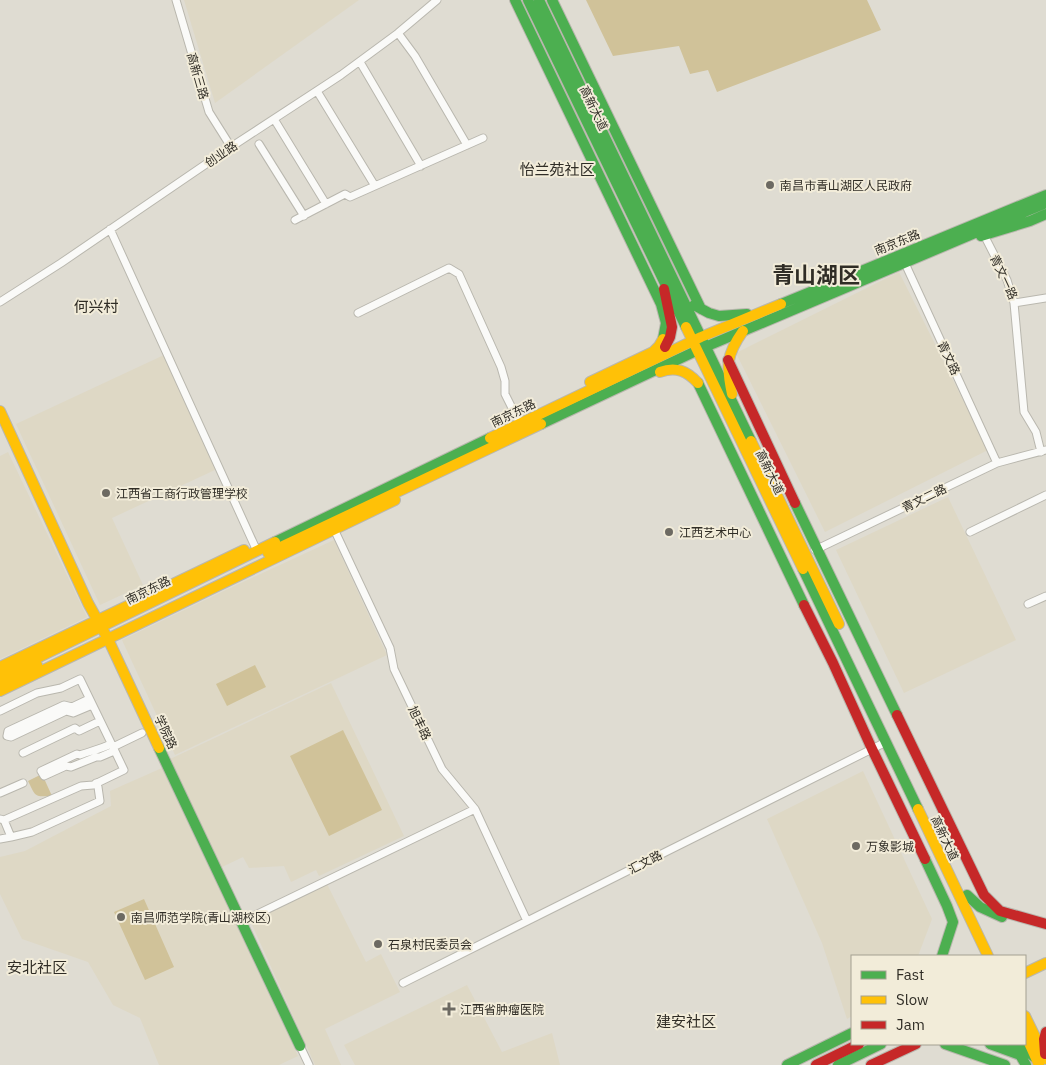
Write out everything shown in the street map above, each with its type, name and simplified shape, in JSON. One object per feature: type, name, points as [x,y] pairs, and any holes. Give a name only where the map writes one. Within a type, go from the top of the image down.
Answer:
[{"type":"main road","points":[[255,548],[653,352],[663,339],[666,330],[666,320],[657,297],[515,0]]},
{"type":"main road","name":"高新大道","points":[[528,0],[660,274],[697,338]]},
{"type":"main road","name":"高新大道","points":[[540,0],[679,292],[702,349],[806,555],[963,896],[988,955]]},
{"type":"main road","points":[[552,0],[701,309]]},
{"type":"main road","points":[[820,287],[832,278],[1046,190]]},
{"type":"main road","name":"南京东路","points":[[981,229],[1046,195]]},
{"type":"main road","name":"南京东路","points":[[0,676],[670,363],[904,261],[1046,203]]},
{"type":"main road","points":[[904,261],[981,229],[1013,227],[1046,214]]},
{"type":"main road","name":"南京东路","points":[[0,684],[255,548],[331,523],[697,338],[820,287],[904,261]]},
{"type":"main road","points":[[644,364],[664,350],[672,327],[660,274]]},
{"type":"main road","points":[[679,292],[691,304],[719,316],[755,314]]},
{"type":"main road","points":[[729,404],[728,360],[731,350],[744,330]]},
{"type":"main road","points":[[728,360],[817,550],[984,895],[1000,910],[1046,924]]},
{"type":"main road","points":[[670,363],[682,364],[701,374],[729,404]]},
{"type":"main road","points":[[331,523],[664,370],[673,369],[691,375],[698,383],[833,663],[947,906],[952,922],[942,955]]},
{"type":"main road","name":"高新大道","points":[[729,404],[886,742],[963,896],[995,955]]},
{"type":"main road","name":"学院路","points":[[0,411],[88,603],[103,629],[300,1046]]},
{"type":"main road","points":[[0,668],[103,629]]},
{"type":"main road","points":[[0,691],[103,629]]},
{"type":"main road","points":[[949,955],[956,936],[963,896],[1001,917],[1046,932]]},
{"type":"main road","points":[[1026,964],[1046,954]]},
{"type":"main road","points":[[1026,973],[1046,963]]},
{"type":"main road","points":[[1026,1019],[1042,1061]]},
{"type":"main road","points":[[1042,1061],[1046,1032]]},
{"type":"main road","points":[[788,1065],[851,1034]]},
{"type":"main road","points":[[1026,1036],[1042,1061]]},
{"type":"main road","points":[[816,1065],[857,1045]]},
{"type":"main road","points":[[838,1065],[879,1045]]},
{"type":"main road","points":[[871,1065],[914,1045]]},
{"type":"main road","points":[[948,1045],[1005,1065]]},
{"type":"main road","points":[[993,1045],[1020,1055],[1026,1065]]},
{"type":"main road","points":[[1014,1045],[1042,1061]]},
{"type":"street","name":"高新三路","points":[[176,0],[209,112],[231,147]]},
{"type":"street","name":"创业路","points":[[0,302],[360,62],[438,0]]},
{"type":"street","points":[[398,33],[415,56],[467,146]]},
{"type":"street","points":[[360,62],[421,166]]},
{"type":"street","points":[[317,91],[375,186]]},
{"type":"street","points":[[274,119],[326,204]]},
{"type":"street","points":[[295,220],[346,194],[350,197],[483,138]]},
{"type":"street","points":[[259,144],[304,216]]},
{"type":"street","points":[[110,229],[255,548]]},
{"type":"street","name":"青文一路","points":[[981,229],[1007,280],[1014,304],[1046,298]]},
{"type":"street","name":"青文路","points":[[904,261],[997,463]]},
{"type":"street","points":[[358,312],[449,268],[458,274],[502,367],[506,382],[505,394],[517,418]]},
{"type":"street","points":[[1014,304],[1024,412],[1036,432],[1043,451]]},
{"type":"street","points":[[596,380],[626,373]]},
{"type":"street","name":"青文二路","points":[[806,555],[997,463],[1043,451]]},
{"type":"street","points":[[970,532],[1046,495]]},
{"type":"street","name":"旭丰路","points":[[331,523],[390,648],[394,669],[442,769],[475,809],[527,921]]},
{"type":"street","points":[[1028,604],[1046,596]]},
{"type":"street","points":[[0,711],[37,693],[61,688],[80,679],[124,770],[96,783],[81,786],[2,820],[11,837]]},
{"type":"street","points":[[91,702],[73,713],[66,711],[11,738],[7,736],[8,731],[64,705],[72,707],[91,702]]},
{"type":"street","points":[[23,752],[75,728],[79,731],[100,721]]},
{"type":"street","points":[[113,747],[100,757],[96,756],[71,767],[66,766],[44,776],[41,771],[77,754],[80,756],[113,747],[142,733]]},
{"type":"street","name":"汇文路","points":[[403,983],[886,742]]},
{"type":"street","points":[[0,793],[23,782]]},
{"type":"street","points":[[0,839],[32,832],[100,801],[96,783]]},
{"type":"street","points":[[242,922],[475,809]]},
{"type":"street","name":"学院路","points":[[300,1046],[309,1065]]},
{"type":"shaded area","points":[[184,0],[359,0],[215,103]]},
{"type":"shaded area","points":[[586,0],[867,0],[881,30],[717,92],[708,70],[690,74],[679,46],[613,56]]},
{"type":"shaded area","points":[[899,272],[988,450],[825,532],[736,353]]},
{"type":"shaded area","name":"江西省工商行政管理学校","points":[[164,355],[217,469],[112,518],[143,585],[100,605],[16,424]]},
{"type":"shaded area","points":[[8,452],[87,617],[0,659],[0,456]]},
{"type":"shaded area","points":[[948,497],[1016,640],[904,693],[836,550]]},
{"type":"shaded area","points":[[334,540],[387,655],[175,755],[122,640]]},
{"type":"shaded area","points":[[255,665],[266,687],[227,706],[216,684]]},
{"type":"shaded area","points":[[331,683],[404,836],[319,876],[316,870],[291,882],[284,866],[249,868],[243,857],[220,868],[168,760]]},
{"type":"shaded area","points":[[343,730],[382,810],[329,836],[290,756]]},
{"type":"shaded area","name":"南昌师范学院(青山湖校区)","points":[[162,768],[298,1056],[279,1065],[159,1065],[140,1018],[113,1005],[88,962],[22,939],[0,894],[0,857],[25,851],[111,806],[110,791]]},
{"type":"shaded area","points":[[863,771],[932,919],[918,955],[851,955],[851,1017],[847,1019],[822,943],[767,819]]},
{"type":"shaded area","points":[[42,774],[52,796],[36,795],[28,781]]},
{"type":"shaded area","points":[[326,882],[366,962],[381,954],[400,992],[325,1029],[341,1065],[315,1065],[250,920]]},
{"type":"shaded area","points":[[144,899],[174,967],[145,980],[114,912]]},
{"type":"shaded area","name":"江西省肿瘤医院","points":[[467,985],[502,1052],[552,1033],[560,1065],[355,1065],[344,1045]]},
{"type":"traffic: fast","points":[[515,0],[661,304],[666,323],[663,339]]},
{"type":"traffic: fast","points":[[528,0],[686,327]]},
{"type":"traffic: fast","points":[[539,0],[751,441]]},
{"type":"traffic: fast","points":[[552,0],[701,309]]},
{"type":"traffic: fast","points":[[781,304],[1046,195]]},
{"type":"traffic: fast","points":[[541,424],[698,350],[1046,203]]},
{"type":"traffic: fast","points":[[981,236],[1030,221],[1046,214]]},
{"type":"traffic: fast","points":[[694,305],[719,316],[747,314]]},
{"type":"traffic: fast","points":[[698,383],[804,605]]},
{"type":"traffic: fast","points":[[275,542],[490,438]]},
{"type":"traffic: fast","points":[[795,503],[897,715]]},
{"type":"traffic: fast","points":[[803,569],[918,809]]},
{"type":"traffic: fast","points":[[159,748],[300,1046]]},
{"type":"traffic: fast","points":[[925,859],[953,922],[942,955]]},
{"type":"traffic: fast","points":[[967,895],[980,907],[1002,917]]},
{"type":"traffic: fast","points":[[787,1065],[851,1033]]},
{"type":"traffic: fast","points":[[838,1065],[879,1045]]},
{"type":"traffic: fast","points":[[948,1045],[1005,1065]]},
{"type":"traffic: fast","points":[[993,1045],[1020,1055],[1026,1065]]},
{"type":"traffic: fast","points":[[1015,1045],[1034,1057]]},
{"type":"traffic: slow","points":[[490,438],[701,337],[781,304]]},
{"type":"traffic: slow","points":[[686,327],[803,569]]},
{"type":"traffic: slow","points":[[732,394],[728,368],[730,354],[743,331]]},
{"type":"traffic: slow","points":[[590,382],[653,352],[663,339]]},
{"type":"traffic: slow","points":[[660,372],[666,370],[681,371],[690,375],[698,383]]},
{"type":"traffic: slow","points":[[0,411],[88,603],[108,639],[159,748]]},
{"type":"traffic: slow","points":[[268,553],[541,424]]},
{"type":"traffic: slow","points":[[751,441],[839,624]]},
{"type":"traffic: slow","points":[[0,691],[395,500]]},
{"type":"traffic: slow","points":[[0,676],[275,542]]},
{"type":"traffic: slow","points":[[0,667],[244,550]]},
{"type":"traffic: slow","points":[[0,683],[37,665]]},
{"type":"traffic: slow","points":[[918,809],[988,955]]},
{"type":"traffic: slow","points":[[1026,973],[1046,963]]},
{"type":"traffic: slow","points":[[1026,1018],[1046,1059]]},
{"type":"traffic: slow","points":[[1026,1036],[1039,1065]]},
{"type":"traffic: jam","points":[[664,289],[672,327],[665,347]]},
{"type":"traffic: jam","points":[[728,360],[795,503]]},
{"type":"traffic: jam","points":[[804,605],[925,859]]},
{"type":"traffic: jam","points":[[897,715],[984,895],[1000,911],[1046,924]]},
{"type":"traffic: jam","points":[[1045,1054],[1044,1039],[1046,1032]]},
{"type":"traffic: jam","points":[[816,1065],[857,1045]]},
{"type":"traffic: jam","points":[[871,1065],[914,1045]]},
{"type":"place","name":"南昌市青山湖区人民政府","points":[[770,185]]},
{"type":"place","name":"江西省工商行政管理学校","points":[[106,493]]},
{"type":"place","name":"江西艺术中心","points":[[669,532]]},
{"type":"place","name":"万象影城","points":[[856,846]]},
{"type":"place","name":"南昌师范学院(青山湖校区)","points":[[121,917]]},
{"type":"place","name":"石泉村民委员会","points":[[378,944]]},
{"type":"place","name":"江西省肿瘤医院","points":[[449,1009]]},
{"type":"district","name":"怡兰苑社区","points":[[557,169]]},
{"type":"district","name":"青山湖区","points":[[816,274]]},
{"type":"district","name":"何兴村","points":[[96,306]]},
{"type":"district","name":"安北社区","points":[[37,967]]},
{"type":"district","name":"建安社区","points":[[686,1021]]}]
